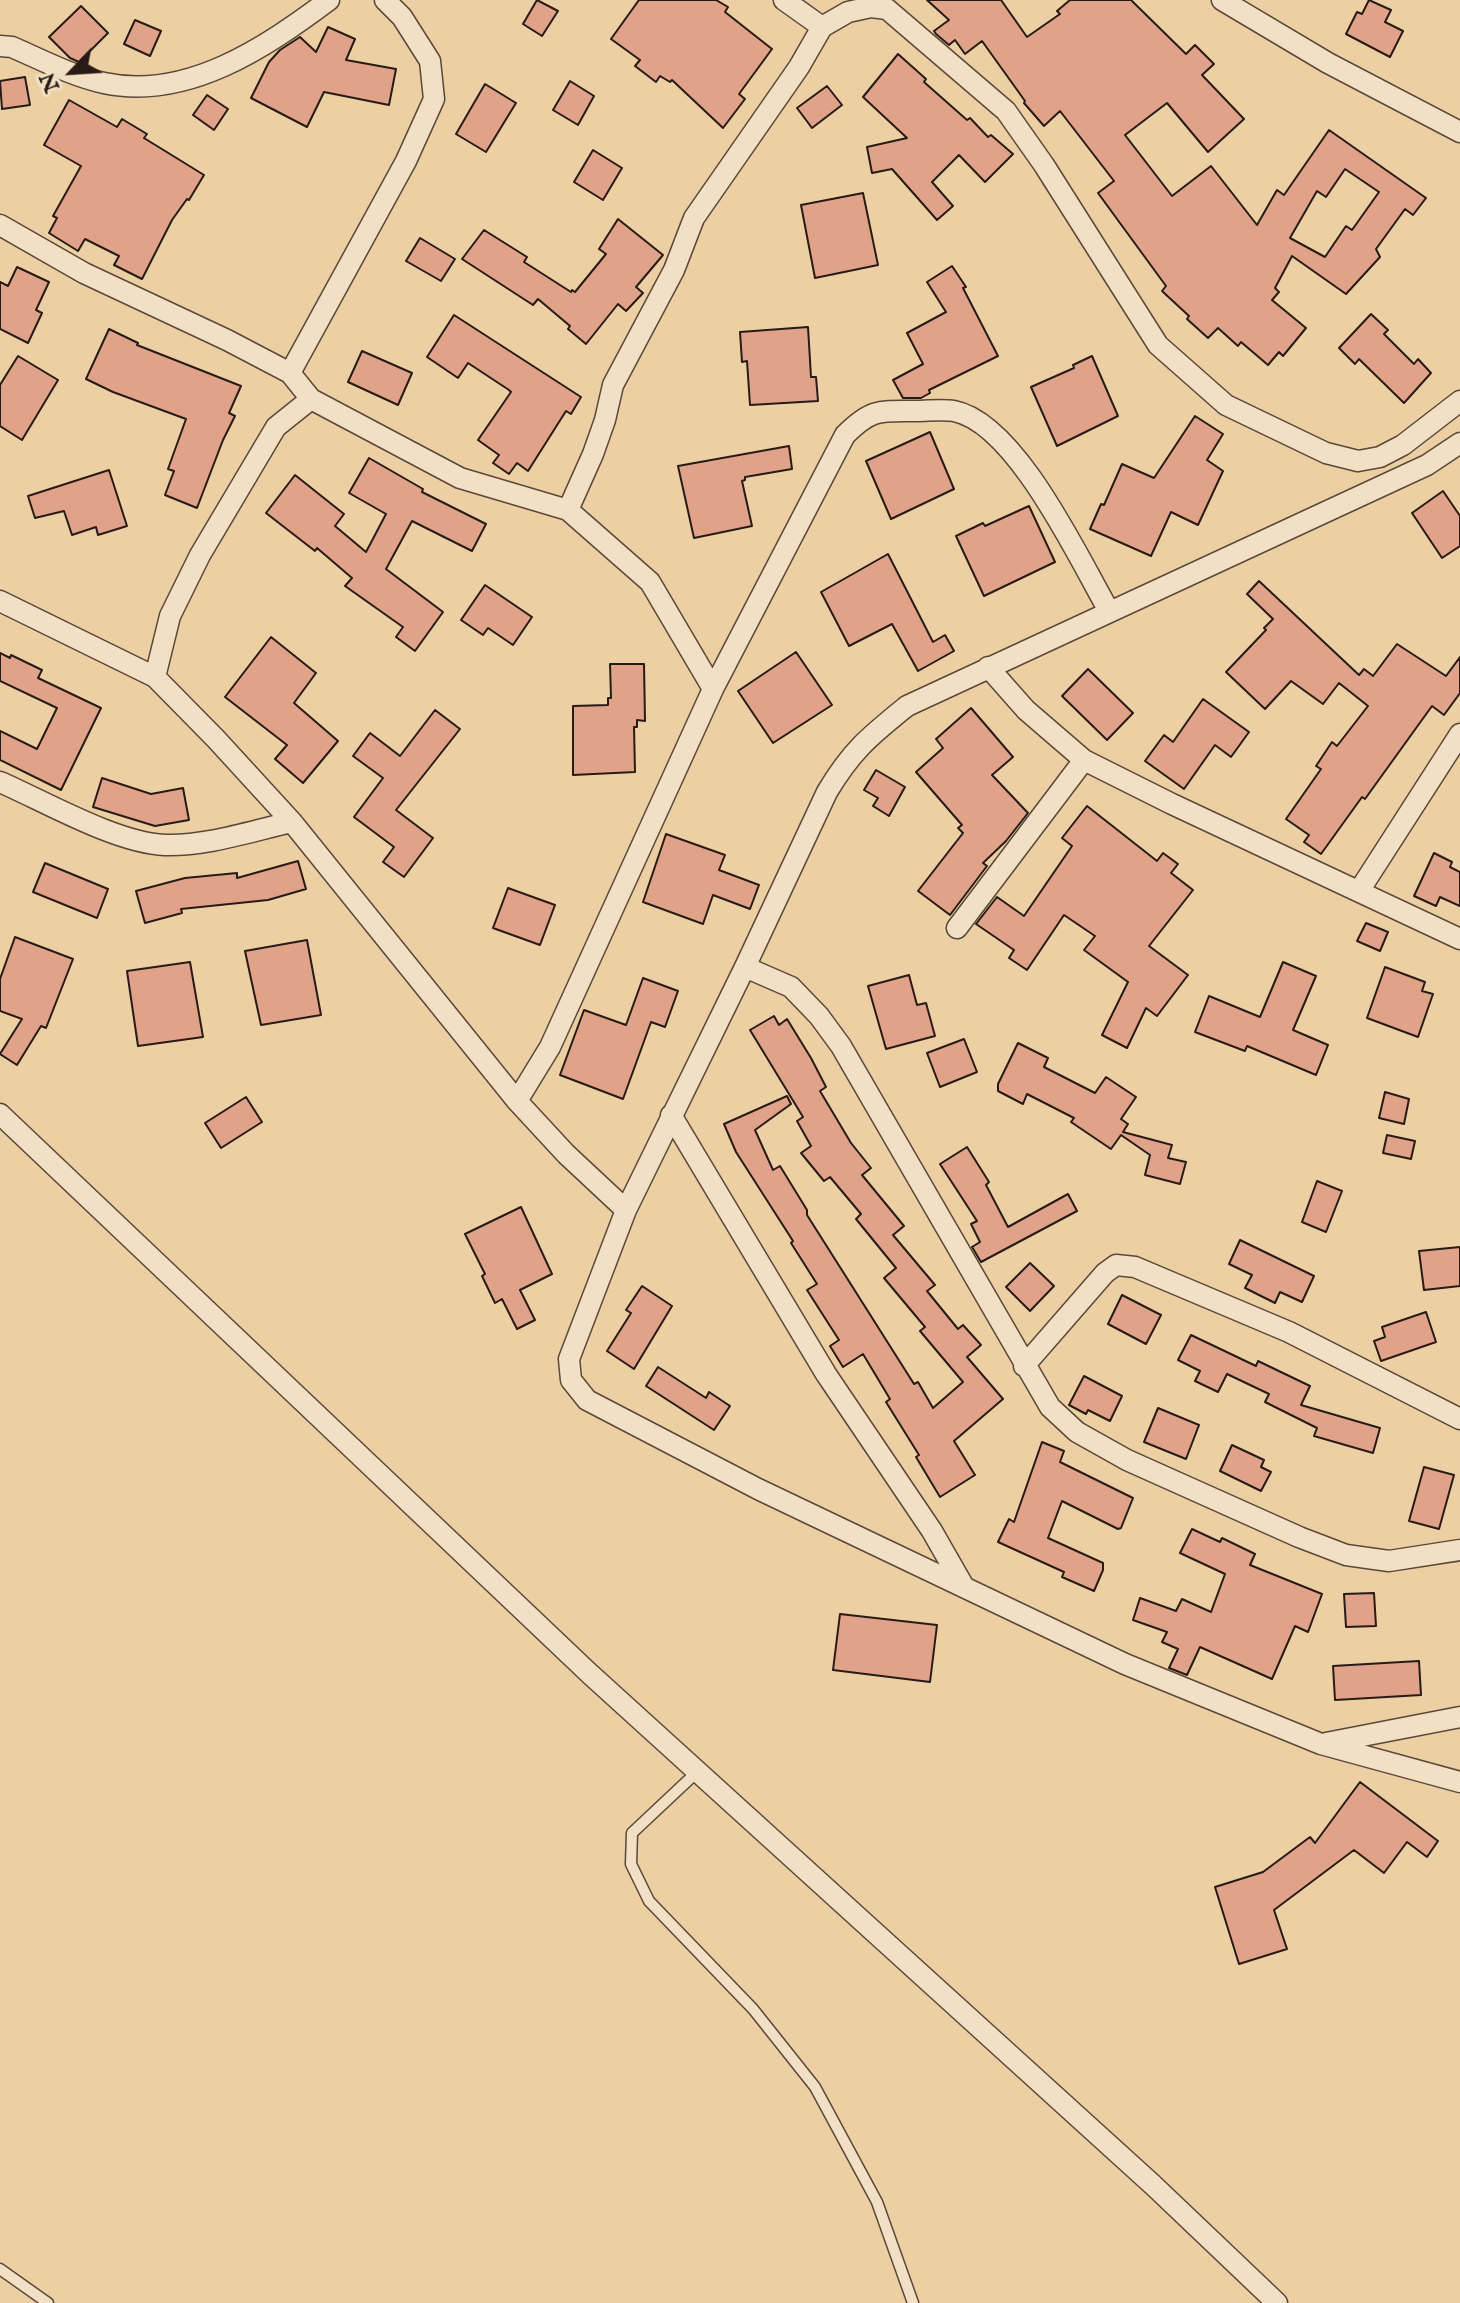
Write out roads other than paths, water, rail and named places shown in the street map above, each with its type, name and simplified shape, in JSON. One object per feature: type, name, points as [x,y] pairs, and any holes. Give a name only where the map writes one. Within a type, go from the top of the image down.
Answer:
[{"type":"street","points":[[0,46],[12,47],[106,83],[155,86],[192,78],[228,64],[329,0]]},
{"type":"street","points":[[290,373],[406,161],[434,99],[430,61],[402,17],[385,0]]},
{"type":"street","points":[[784,0],[822,27]]},
{"type":"street","points":[[1222,0],[1328,63],[1460,132]]},
{"type":"street","points":[[568,510],[597,443],[613,385],[674,270],[694,218],[799,67],[822,27],[848,12],[871,7],[887,9],[1006,111],[1044,165],[1158,345],[1226,405],[1326,453],[1358,461],[1380,457],[1403,445],[1460,401]]},
{"type":"street","points":[[0,225],[84,273],[290,373],[311,399],[460,478],[568,510],[650,582],[713,689]]},
{"type":"street","points":[[155,677],[170,616],[200,555],[276,427],[311,399]]},
{"type":"street","points":[[517,1101],[550,1047],[713,689],[845,435],[858,422],[877,411],[955,411],[984,426],[1014,453],[1046,501],[1109,611]]},
{"type":"street","points":[[1460,443],[1427,465],[907,706],[863,741],[827,792],[671,1115],[626,1210],[569,1359],[571,1380],[587,1400],[758,1489],[1125,1664],[1321,1744],[1460,1782]]},
{"type":"street","points":[[0,601],[155,677],[292,822],[517,1101],[566,1154],[626,1210]]},
{"type":"street","points":[[988,667],[1026,710],[1084,760],[1460,939]]},
{"type":"street","points":[[1359,891],[1460,734]]},
{"type":"street","points":[[957,928],[1084,760]]},
{"type":"street","points":[[0,782],[121,836],[164,845],[207,841],[292,822]]},
{"type":"street","points":[[745,967],[791,987],[819,1016],[841,1046],[1024,1366],[1050,1407],[1077,1432],[1127,1460],[1346,1555],[1389,1561],[1460,1550]]},
{"type":"street","points":[[0,1114],[590,1674],[1153,2185],[1277,2303]]},
{"type":"street","points":[[671,1115],[826,1374],[932,1531],[964,1587]]},
{"type":"street","points":[[1024,1366],[1105,1273],[1116,1265],[1135,1267],[1289,1332],[1460,1419]]},
{"type":"street","points":[[1321,1744],[1460,1717]]},
{"type":"lane","points":[[699,1770],[632,1833],[631,1864],[649,1901],[753,2009],[815,2087],[877,2202],[913,2303]]},
{"type":"lane","points":[[0,2269],[48,2303]]}]
